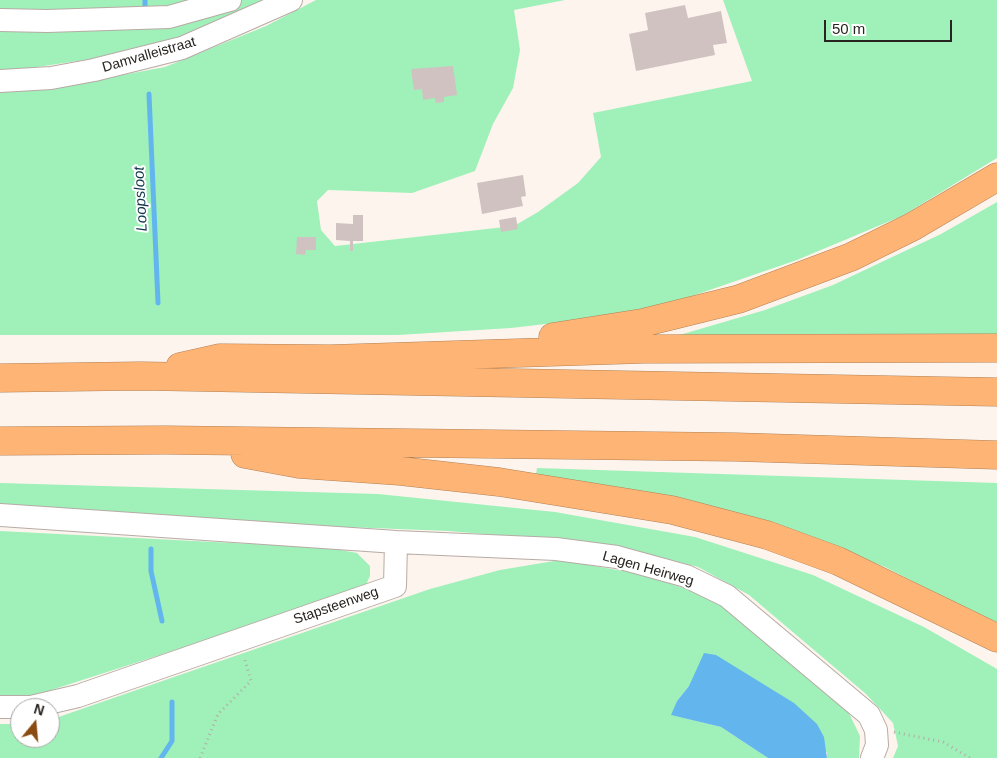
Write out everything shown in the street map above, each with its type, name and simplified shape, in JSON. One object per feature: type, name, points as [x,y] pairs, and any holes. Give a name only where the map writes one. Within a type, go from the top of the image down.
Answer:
[{"type":"highway","points":[[330,358],[448,344],[564,336],[642,323],[739,298],[851,257],[912,227],[997,177]]},
{"type":"highway","points":[[141,376],[220,358],[330,358],[644,349],[997,348]]},
{"type":"highway","points":[[0,378],[141,376],[997,392]]},
{"type":"highway","points":[[0,441],[165,440],[735,447],[997,455]]},
{"type":"highway","points":[[165,440],[299,464],[400,471],[499,482],[672,510],[767,535],[838,561],[997,638]]},
{"type":"street","points":[[0,20],[169,17],[230,0]]},
{"type":"street","name":"Damvalleistraat","points":[[0,81],[51,78],[103,69],[182,48],[291,0]]},
{"type":"street","points":[[0,515],[396,542]]},
{"type":"street","name":"Stapsteenweg","points":[[0,707],[32,707],[78,696],[395,586],[396,542]]},
{"type":"street","name":"Lagen Heirweg","points":[[396,542],[556,549],[617,557],[686,576],[727,596],[869,715],[876,730]]},
{"type":"street","points":[[872,758],[877,745],[876,730]]},
{"type":"path","points":[[200,758],[218,714],[252,681],[239,640]]},
{"type":"path","points":[[876,730],[943,742],[970,758]]},
{"type":"green space","points":[[0,0],[209,0],[181,10],[0,15]]},
{"type":"green space","points":[[239,0],[272,0],[184,37],[111,56],[17,70],[0,70],[0,25]]},
{"type":"green space","points":[[316,0],[565,0],[514,10],[520,50],[513,88],[493,124],[475,171],[412,193],[328,190],[317,201],[321,230],[335,246],[514,226],[538,212],[578,183],[601,157],[593,113],[752,81],[723,0],[997,0],[997,158],[902,216],[797,260],[666,305],[580,320],[511,328],[398,335],[0,335],[0,92],[42,90],[165,67],[266,26]]},
{"type":"green space","points":[[997,202],[997,335],[676,336],[765,310],[833,285],[941,234]]},
{"type":"green space","points":[[537,468],[997,483],[997,627],[885,567],[819,541],[536,475]]},
{"type":"green space","points":[[0,483],[378,494],[555,512],[695,537],[813,575],[924,627],[997,669],[997,758],[893,758],[898,746],[893,723],[866,694],[749,595],[698,567],[622,547],[555,540],[448,531],[245,523],[0,508]]},
{"type":"green space","points":[[0,531],[330,548],[357,553],[370,566],[370,576],[365,587],[355,592],[36,695],[0,697]]},
{"type":"green space","points":[[560,560],[640,574],[690,590],[716,602],[846,707],[860,736],[859,758],[827,758],[827,752],[689,686],[677,701],[672,715],[721,727],[768,758],[0,758],[0,724],[10,724],[10,748],[60,748],[60,717],[430,589],[500,570]]},
{"type":"water","points":[[704,653],[716,655],[794,703],[817,724],[824,737],[827,758],[768,758],[721,727],[671,715],[677,701],[689,686]]},
{"type":"building","points":[[685,5],[688,18],[721,11],[727,43],[713,45],[715,55],[636,71],[629,34],[648,30],[645,13]]},
{"type":"building","points":[[453,66],[457,95],[444,97],[444,102],[436,103],[435,98],[423,100],[422,89],[414,90],[411,69]]},
{"type":"building","points":[[523,175],[526,196],[521,197],[523,206],[482,214],[477,183]]},
{"type":"building","points":[[353,215],[363,215],[363,241],[353,241],[353,251],[350,251],[350,241],[336,240],[336,223],[353,224]]},
{"type":"building","points":[[516,217],[518,229],[501,232],[499,220]]},
{"type":"building","points":[[297,237],[316,237],[316,250],[306,250],[305,255],[296,254]]},
{"type":"waterway","name":"Loopsloot","points":[[145,0],[145,6]]},
{"type":"waterway","name":"Loopsloot","points":[[149,94],[158,303]]},
{"type":"waterway","name":"Loopsloot","points":[[151,549],[151,571],[162,621]]},
{"type":"waterway","name":"Loopsloot","points":[[161,758],[172,741],[172,702]]}]
